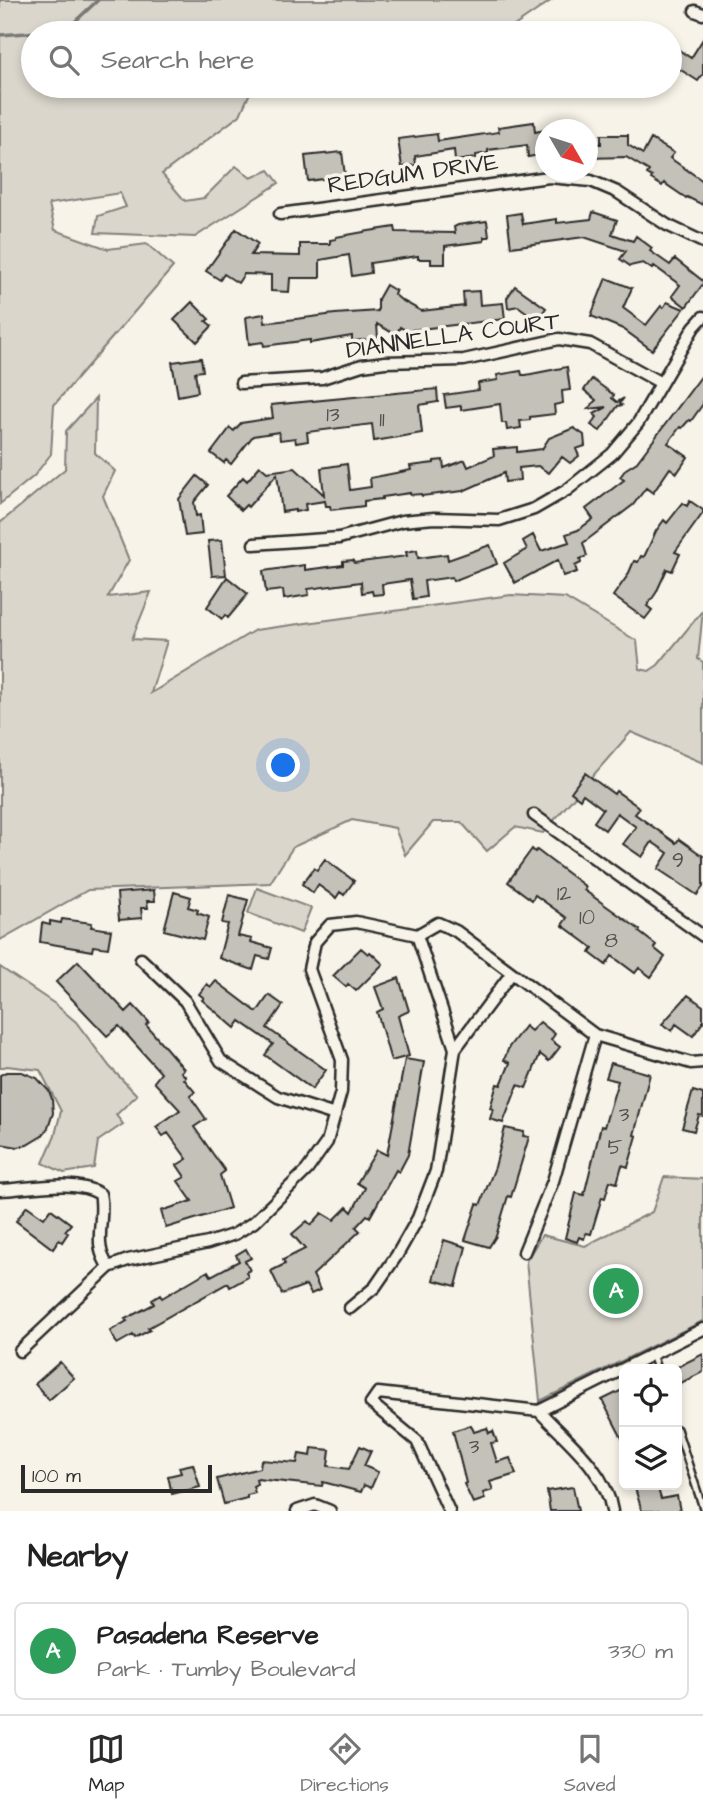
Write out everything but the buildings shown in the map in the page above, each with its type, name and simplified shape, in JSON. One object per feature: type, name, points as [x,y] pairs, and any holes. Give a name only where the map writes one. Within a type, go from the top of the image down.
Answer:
[{"type":"street","name":"REDGUM DRIVE","points":[[280,214],[549,177],[591,181],[617,192],[667,225],[703,242]]},
{"type":"street","points":[[254,544],[340,538],[402,521],[434,518],[499,520],[534,509],[567,490],[612,454],[638,423],[694,327],[703,317]]},
{"type":"street","name":"DIANNELLA COURT","points":[[241,383],[322,378],[362,365],[385,362],[464,360],[559,339],[590,344],[661,383]]},
{"type":"street","points":[[534,816],[703,936]]},
{"type":"street","points":[[20,1351],[108,1267],[235,1234],[254,1222],[307,1170],[327,1142],[341,1092],[342,1060],[309,968],[315,942],[330,925],[356,922],[417,936],[438,923],[456,931],[595,1035],[691,1063],[703,1062]]},
{"type":"street","points":[[350,1308],[374,1287],[397,1255],[418,1218],[436,1171],[455,1049],[417,936]]},
{"type":"street","points":[[141,959],[185,1001],[221,1061],[278,1097],[335,1115]]},
{"type":"street","points":[[455,1049],[511,974]]},
{"type":"street","points":[[524,1252],[553,1181],[595,1035]]},
{"type":"street","points":[[0,1191],[76,1185],[89,1187],[100,1194],[103,1205],[99,1233],[103,1260],[108,1267]]},
{"type":"street","points":[[449,1511],[417,1441],[371,1403],[378,1393],[539,1411],[703,1329]]},
{"type":"street","points":[[539,1411],[603,1483],[612,1511]]},
{"type":"street","points":[[297,1511],[315,1505],[330,1511]]},
{"type":"lane","points":[[652,1354],[655,1364]]},
{"type":"lane","points":[[682,1444],[703,1508]]},
{"type":"shaded area","points":[[0,0],[552,0],[521,21],[21,21],[21,98],[248,98],[240,115],[162,174],[185,201],[204,198],[236,166],[251,178],[269,170],[279,183],[195,237],[95,233],[98,216],[126,207],[120,193],[49,204],[55,230],[108,249],[147,244],[173,267],[54,405],[51,454],[34,476],[0,504]]},
{"type":"shaded area","points":[[96,398],[95,453],[115,471],[103,496],[129,560],[108,597],[151,592],[132,639],[167,641],[151,693],[255,630],[511,595],[565,598],[637,641],[640,669],[649,671],[658,665],[703,610],[698,659],[703,662],[703,763],[631,732],[543,833],[515,827],[487,851],[461,822],[433,822],[405,855],[395,828],[352,820],[293,847],[270,883],[88,890],[0,940],[0,523],[65,469],[66,431]]},
{"type":"shaded area","points":[[257,888],[311,908],[301,933],[248,913]]},
{"type":"shaded area","points":[[0,967],[55,1004],[76,1022],[110,1067],[137,1095],[116,1115],[123,1124],[98,1141],[94,1168],[64,1173],[43,1163],[55,1135],[61,1111],[40,1070],[7,1066],[0,1068]]},
{"type":"shaded area","points":[[664,1177],[703,1179],[703,1321],[540,1401],[526,1261],[542,1235],[585,1246],[652,1212]]},
{"type":"waterway","points":[[76,21],[98,0]]},
{"type":"waterway","points":[[0,35],[21,33]]},
{"type":"place","name":"Pasadena Reserve","points":[[616,1291]]}]
